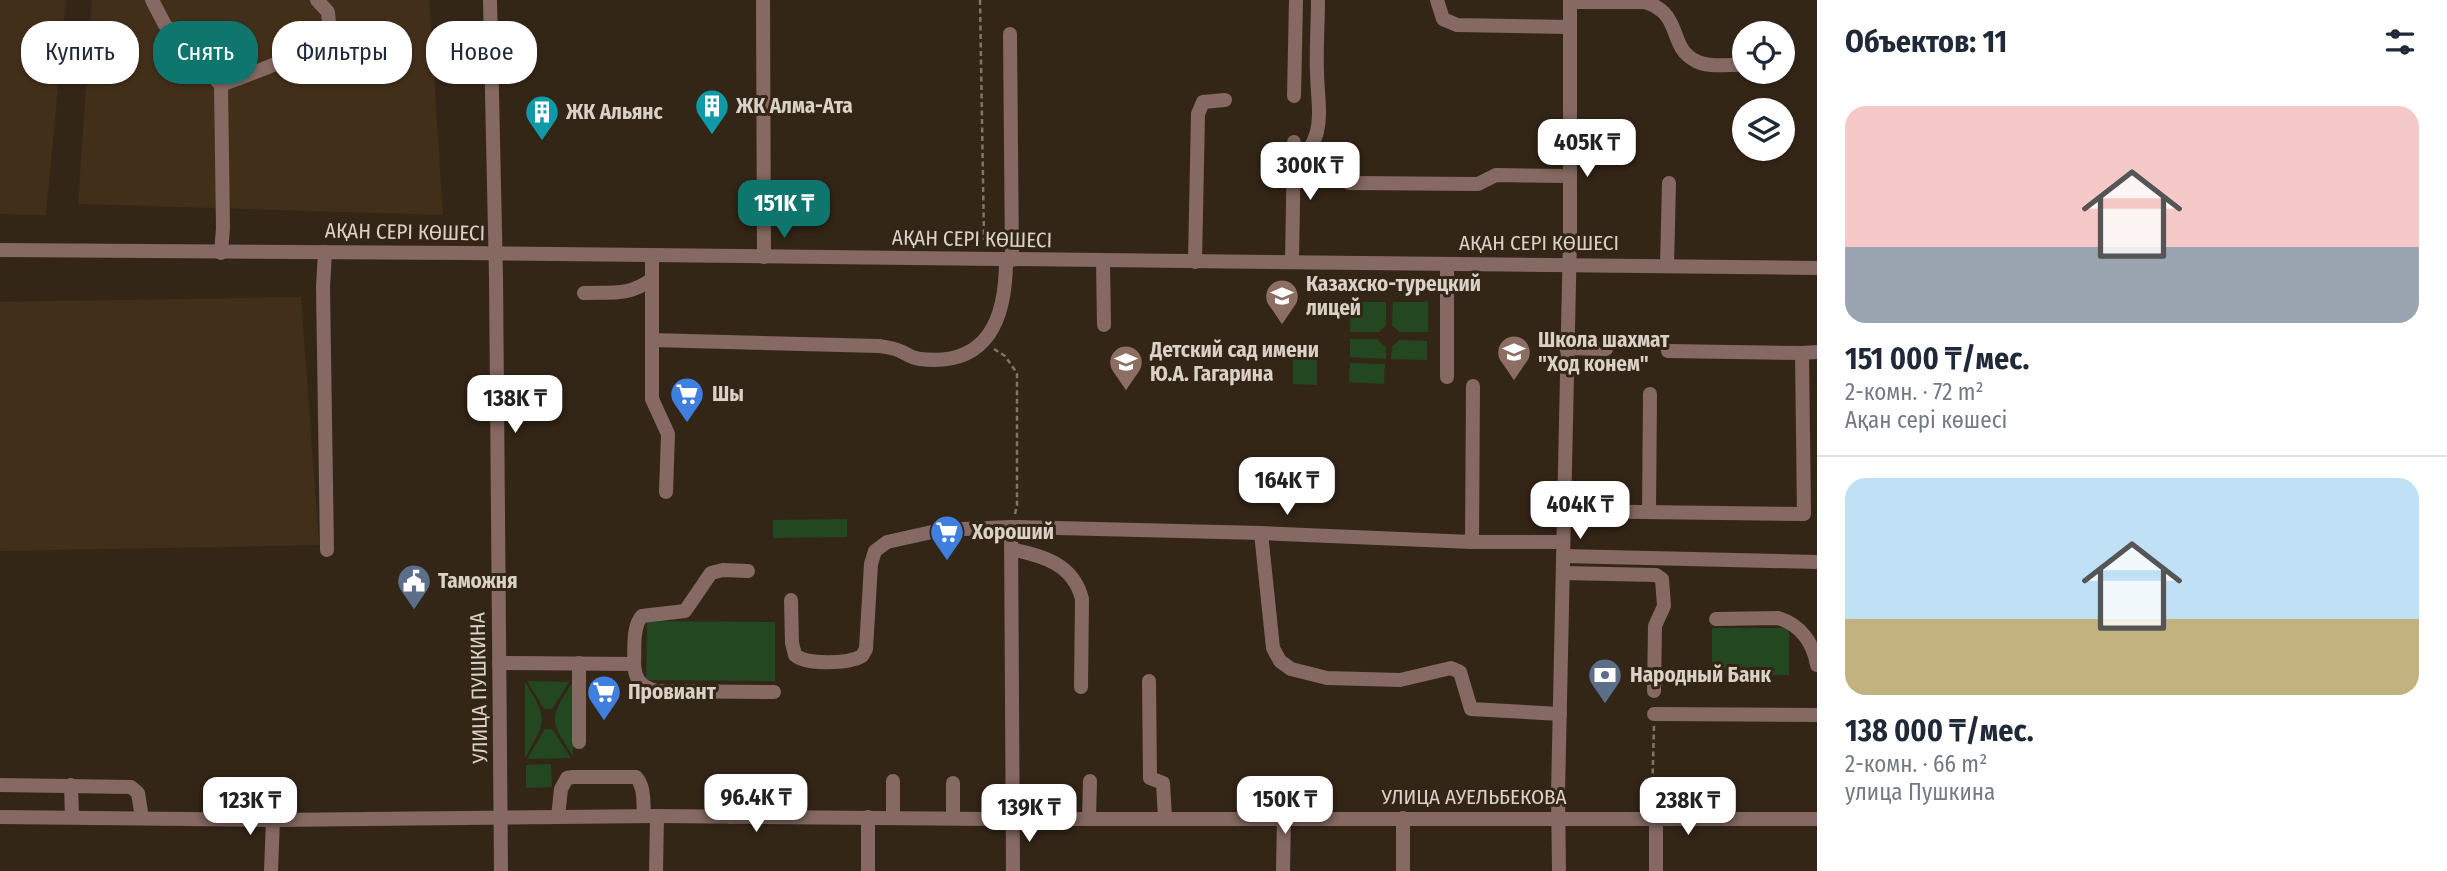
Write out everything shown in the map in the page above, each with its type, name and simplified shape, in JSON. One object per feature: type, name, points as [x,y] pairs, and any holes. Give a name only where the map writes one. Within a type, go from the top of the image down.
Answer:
[{"type":"street","points":[[152,0],[165,25],[221,85],[221,253]]},
{"type":"street","points":[[221,85],[304,50],[321,35],[329,23],[328,12],[317,0]]},
{"type":"street","name":"УЛИЦА ПУШКИНА","points":[[490,0],[496,254],[501,871]]},
{"type":"street","points":[[763,0],[764,257]]},
{"type":"street","points":[[1294,96],[1296,0]]},
{"type":"street","points":[[1292,169],[1310,152],[1321,113],[1317,74],[1318,0]]},
{"type":"street","points":[[1437,0],[1443,19],[1457,25],[1570,27]]},
{"type":"street","points":[[1559,871],[1570,236],[1570,1],[1645,2],[1657,6],[1673,25],[1680,47],[1695,61],[1732,65]]},
{"type":"street","points":[[652,340],[878,346],[900,350],[919,359],[953,360],[967,355],[983,342],[999,314],[1009,260],[1010,34]]},
{"type":"street","points":[[1195,262],[1198,114],[1203,102],[1225,100]]},
{"type":"street","points":[[1292,262],[1294,142]]},
{"type":"street","points":[[1349,183],[1478,184],[1496,175],[1569,176]]},
{"type":"street","points":[[1667,266],[1669,183]]},
{"type":"street","name":"АҚАН СЕРІ КӨШЕСІ","points":[[0,250],[1817,268]]},
{"type":"street","points":[[325,252],[323,287],[327,550]]},
{"type":"street","points":[[652,257],[652,399],[668,434],[666,492]]},
{"type":"street","points":[[1103,261],[1104,325]]},
{"type":"street","points":[[1447,264],[1447,377]]},
{"type":"street","points":[[584,293],[629,292],[652,279]]},
{"type":"street","points":[[1566,348],[1606,349]]},
{"type":"street","points":[[1564,511],[1811,515],[1810,352],[1668,351]]},
{"type":"street","points":[[1472,542],[1473,386]]},
{"type":"street","points":[[1649,512],[1650,394]]},
{"type":"street","points":[[1011,527],[1010,774],[1013,871]]},
{"type":"street","points":[[790,600],[793,651],[798,658],[813,661],[856,660],[862,656],[867,641],[871,564],[875,551],[887,542],[941,530],[1011,527],[1261,533],[1472,542],[1817,562]]},
{"type":"street","points":[[1261,533],[1273,648],[1280,661],[1291,669],[1327,678],[1399,680],[1451,668],[1460,672],[1471,709],[1560,714]]},
{"type":"street","points":[[1010,549],[1059,564],[1079,587],[1082,598],[1080,687]]},
{"type":"street","points":[[748,571],[723,570],[711,573],[685,611],[642,616],[637,624],[634,664],[638,681],[657,691],[774,692]]},
{"type":"street","points":[[1563,573],[1656,575],[1662,579],[1664,606],[1655,626],[1654,691]]},
{"type":"street","points":[[1716,619],[1778,618],[1794,624],[1808,640],[1817,665]]},
{"type":"street","points":[[499,663],[634,664]]},
{"type":"street","points":[[579,663],[579,743]]},
{"type":"street","points":[[1149,681],[1150,778],[1163,783],[1165,818]]},
{"type":"street","points":[[1654,714],[1817,715]]},
{"type":"street","points":[[558,817],[563,784],[567,778],[636,778],[641,785],[650,816],[656,871]]},
{"type":"street","points":[[893,780],[893,817]]},
{"type":"street","points":[[1089,819],[1090,781]]},
{"type":"street","points":[[731,817],[732,788],[738,782],[775,782],[783,785],[786,793],[786,817]]},
{"type":"street","points":[[953,783],[953,818]]},
{"type":"street","points":[[0,785],[131,786],[138,793],[142,818]]},
{"type":"street","points":[[71,785],[72,817]]},
{"type":"street","name":"УЛИЦА АУЕЛЬБЕКОВА","points":[[0,817],[273,820],[500,816],[1817,820]]},
{"type":"street","points":[[868,817],[868,871]]},
{"type":"street","points":[[1283,871],[1284,818]]},
{"type":"street","points":[[1403,818],[1403,871]]},
{"type":"street","points":[[1656,819],[1656,871]]},
{"type":"street","points":[[271,871],[273,820]]},
{"type":"path","points":[[980,0],[984,240]]},
{"type":"path","points":[[983,342],[1005,356],[1017,373],[1017,505],[1011,527]]},
{"type":"path","points":[[1651,799],[1654,714]]},
{"type":"shaded area","points":[[0,0],[66,0],[64,21],[21,21],[21,84],[58,84],[46,215],[0,214]]},
{"type":"shaded area","points":[[92,0],[429,0],[430,21],[426,21],[426,84],[434,84],[443,215],[78,204],[86,84],[139,84],[139,21],[91,21]]},
{"type":"shaded area","points":[[301,297],[319,545],[0,551],[0,302]]},
{"type":"green space","points":[[1351,302],[1386,302],[1386,325],[1379,332],[1350,332]]},
{"type":"green space","points":[[1393,302],[1428,302],[1428,332],[1400,332],[1392,325]]},
{"type":"green space","points":[[1350,339],[1377,339],[1386,348],[1386,359],[1350,357]]},
{"type":"green space","points":[[1399,340],[1427,341],[1427,360],[1391,359],[1392,347]]},
{"type":"green space","points":[[1293,357],[1317,357],[1317,385],[1293,384]]},
{"type":"green space","points":[[1350,363],[1385,364],[1384,384],[1349,382]]},
{"type":"green space","points":[[847,519],[847,537],[773,538],[773,520]]},
{"type":"green space","points":[[647,621],[775,622],[775,681],[646,680]]},
{"type":"green space","points":[[1712,628],[1789,628],[1789,675],[1712,675]]},
{"type":"green space","points":[[527,681],[569,682],[552,709],[544,709]]},
{"type":"green space","points":[[525,682],[538,704],[542,720],[538,735],[525,758]]},
{"type":"green space","points":[[572,683],[573,756],[559,734],[555,720],[559,705]]},
{"type":"green space","points":[[545,729],[552,729],[571,758],[527,759]]},
{"type":"green space","points":[[551,764],[552,787],[526,788],[526,765]]},
{"type":"place","name":"ЖК Алма-Ата","points":[[712,136]]},
{"type":"place","name":"ЖК Альянс","points":[[542,142]]},
{"type":"place","name":"Казахско-турецкий лицей","points":[[1282,326]]},
{"type":"place","name":"Школа шахмат \"Ход конем\"","points":[[1514,382]]},
{"type":"place","name":"Детский сад имени Ю.А. Гагарина","points":[[1126,392]]},
{"type":"place","name":"Шы","points":[[687,424]]},
{"type":"place","name":"Хороший","points":[[947,562]]},
{"type":"place","name":"Таможня","points":[[414,611]]},
{"type":"place","name":"Народный Банк","points":[[1605,705]]},
{"type":"place","name":"Провиант","points":[[604,722]]}]
